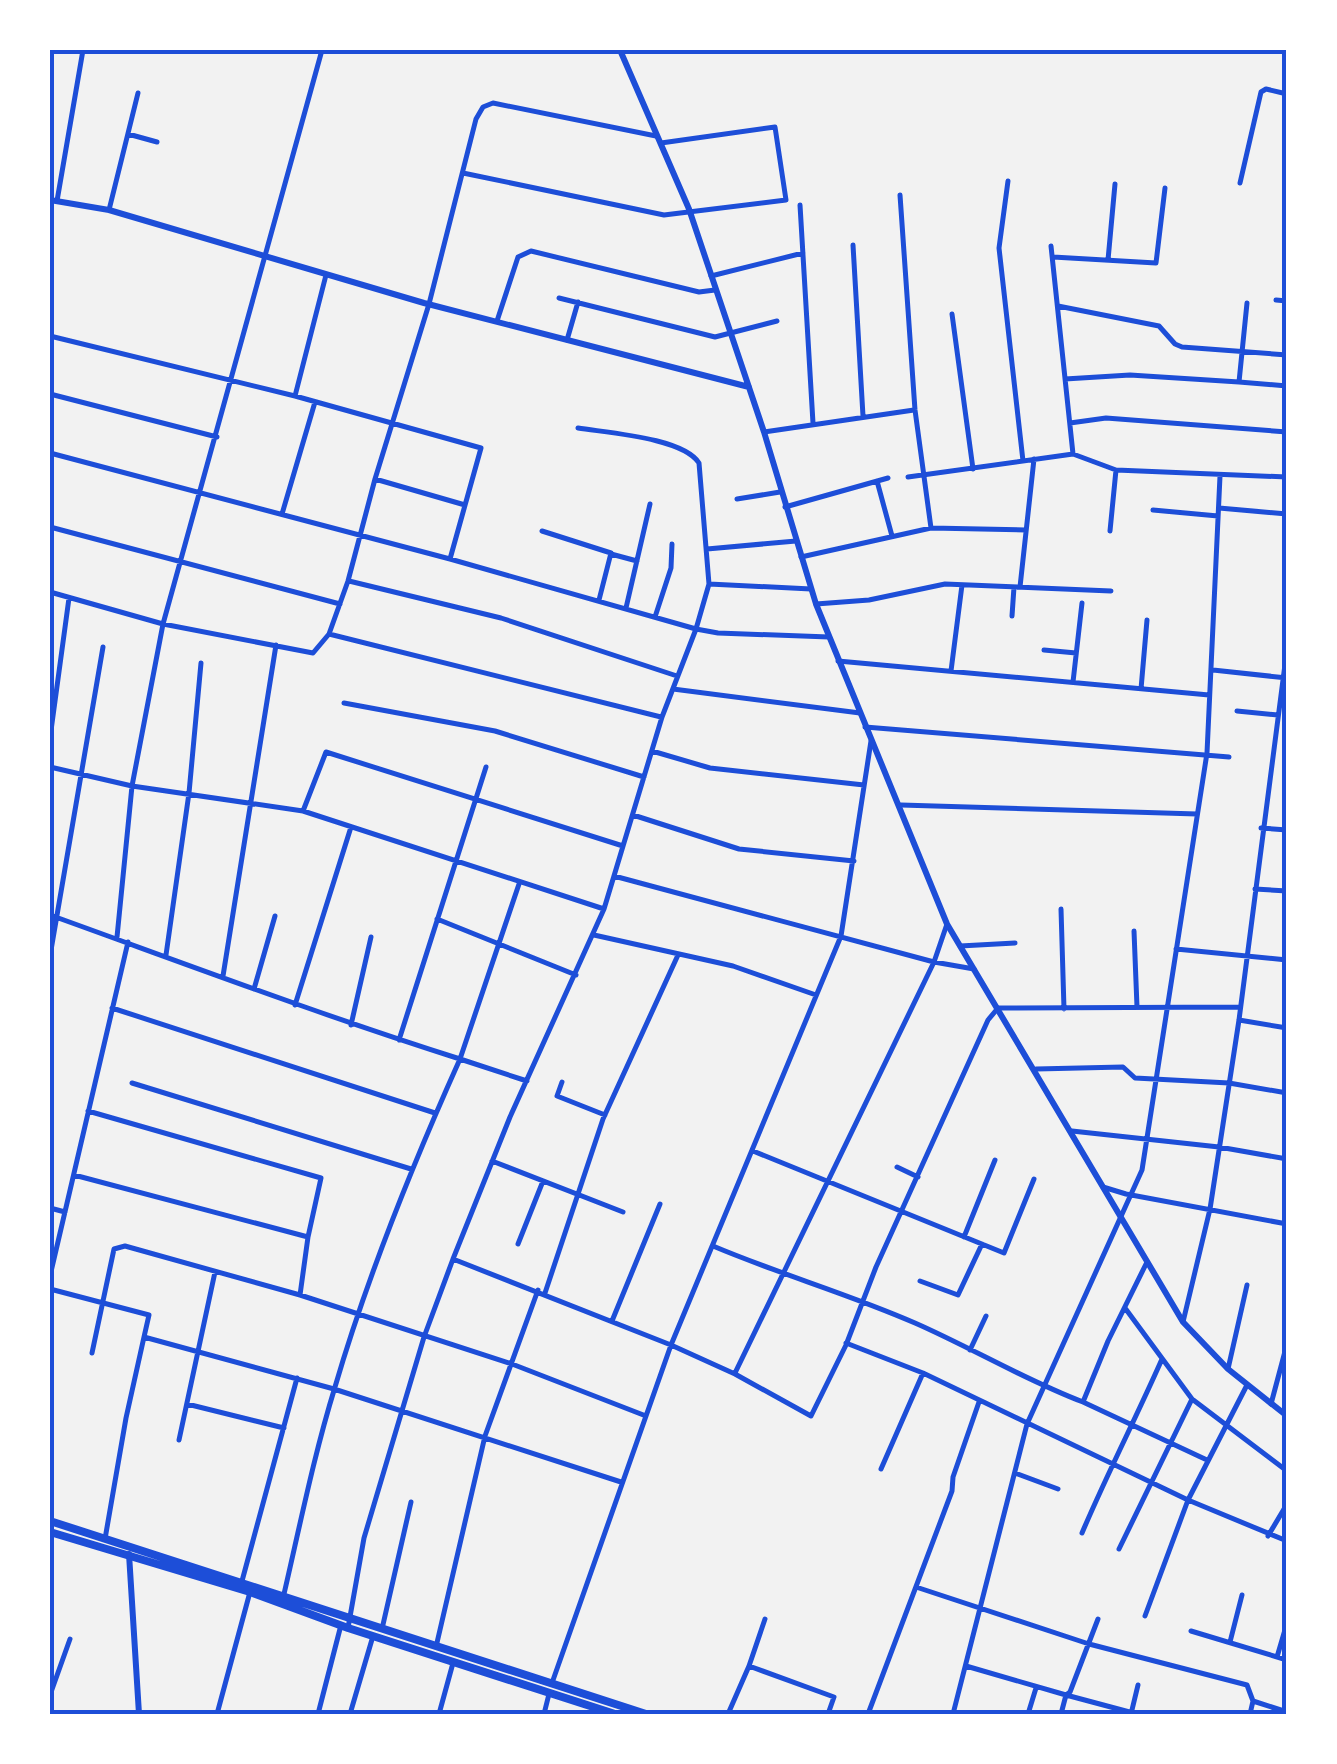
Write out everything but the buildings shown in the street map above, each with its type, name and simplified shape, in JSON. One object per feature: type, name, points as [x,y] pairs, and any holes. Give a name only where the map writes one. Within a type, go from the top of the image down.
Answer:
[{"type":"main road","points":[[50,1521],[453,1663],[646,1714]]},
{"type":"main road","points":[[50,1532],[284,1594],[551,1687],[616,1714]]},
{"type":"street","points":[[83,50],[54,200],[109,210],[428,304],[749,387]]},
{"type":"street","points":[[117,937],[132,786],[163,624],[322,50]]},
{"type":"street","points":[[620,50],[689,209],[764,432],[816,604],[947,924],[1183,1322],[1228,1369],[1287,1416]]},
{"type":"street","points":[[1240,183],[1261,92],[1266,89],[1287,94]]},
{"type":"street","points":[[109,210],[138,93]]},
{"type":"street","points":[[50,592],[163,624],[313,653],[329,634],[348,581],[428,304],[462,172],[476,118],[482,107],[493,104],[659,140],[775,128],[786,200],[664,214],[462,172]]},
{"type":"street","points":[[128,134],[157,142]]},
{"type":"street","points":[[1008,181],[999,248],[1023,460]]},
{"type":"street","points":[[1108,260],[1114,184]]},
{"type":"street","points":[[1052,257],[1156,263],[1165,188]]},
{"type":"street","points":[[900,195],[914,410],[931,528]]},
{"type":"street","points":[[800,205],[813,424]]},
{"type":"street","points":[[853,245],[864,416]]},
{"type":"street","points":[[1052,246],[1073,454]]},
{"type":"street","points":[[497,321],[518,258],[531,250],[699,292],[716,290]]},
{"type":"street","points":[[711,276],[803,253]]},
{"type":"street","points":[[295,396],[326,275]]},
{"type":"street","points":[[559,298],[715,337],[777,321]]},
{"type":"street","points":[[1276,300],[1287,301]]},
{"type":"street","points":[[567,340],[578,302]]},
{"type":"street","points":[[1239,382],[1247,303]]},
{"type":"street","points":[[1058,306],[1159,326],[1174,344],[1182,347],[1287,356]]},
{"type":"street","points":[[952,314],[973,469]]},
{"type":"street","points":[[50,336],[295,396],[481,448],[450,559]]},
{"type":"street","points":[[1065,379],[1130,374],[1287,386]]},
{"type":"street","points":[[50,394],[217,437]]},
{"type":"street","points":[[282,514],[315,402]]},
{"type":"street","points":[[764,432],[914,410]]},
{"type":"street","points":[[1070,424],[1106,418],[1287,432]]},
{"type":"street","points":[[318,1714],[350,1618],[364,1538],[424,1338],[492,1162],[604,910],[662,717],[709,584],[700,463],[694,454],[652,441],[578,428]]},
{"type":"street","points":[[50,453],[696,629],[829,637]]},
{"type":"street","points":[[908,478],[1073,454],[1116,470],[1287,478]]},
{"type":"street","points":[[1012,616],[1034,459]]},
{"type":"street","points":[[1110,531],[1116,470]]},
{"type":"street","points":[[953,1714],[1028,1424],[1142,1170],[1207,753],[1220,476]]},
{"type":"street","points":[[785,507],[888,478]]},
{"type":"street","points":[[375,479],[465,505]]},
{"type":"street","points":[[877,481],[892,537]]},
{"type":"street","points":[[737,499],[780,492]]},
{"type":"street","points":[[626,608],[650,504]]},
{"type":"street","points":[[1219,508],[1287,514]]},
{"type":"street","points":[[1153,510],[1218,516]]},
{"type":"street","points":[[50,526],[340,604]]},
{"type":"street","points":[[802,557],[931,528],[1026,530]]},
{"type":"street","points":[[542,531],[637,561]]},
{"type":"street","points":[[707,549],[796,540]]},
{"type":"street","points":[[655,617],[671,568],[672,544]]},
{"type":"street","points":[[599,600],[610,554]]},
{"type":"street","points":[[348,581],[501,618],[678,676]]},
{"type":"street","points":[[709,584],[812,589]]},
{"type":"street","points":[[816,604],[869,600],[945,584],[1110,591]]},
{"type":"street","points":[[951,671],[962,585]]},
{"type":"street","points":[[50,738],[69,597]]},
{"type":"street","points":[[1073,682],[1082,603]]},
{"type":"street","points":[[1140,688],[1147,620]]},
{"type":"street","points":[[329,634],[662,717]]},
{"type":"street","points":[[223,976],[276,645]]},
{"type":"street","points":[[50,956],[103,647]]},
{"type":"street","points":[[1044,650],[1076,653]]},
{"type":"street","points":[[1183,1322],[1210,1208],[1287,654]]},
{"type":"street","points":[[838,661],[1209,695]]},
{"type":"street","points":[[166,955],[189,793],[200,663]]},
{"type":"street","points":[[1212,670],[1285,677]]},
{"type":"street","points":[[673,689],[860,714]]},
{"type":"street","points":[[344,702],[496,731],[644,777]]},
{"type":"street","points":[[1237,711],[1278,715]]},
{"type":"street","points":[[866,726],[1229,757]]},
{"type":"street","points":[[544,1714],[671,1345],[842,936],[871,738]]},
{"type":"street","points":[[652,751],[710,768],[864,785]]},
{"type":"street","points":[[303,811],[326,752],[624,846]]},
{"type":"street","points":[[50,766],[132,786],[303,811],[604,910]]},
{"type":"street","points":[[400,1040],[486,766]]},
{"type":"street","points":[[901,805],[1197,814]]},
{"type":"street","points":[[633,815],[739,849],[854,861]]},
{"type":"street","points":[[295,1006],[351,827]]},
{"type":"street","points":[[1262,828],[1287,830]]},
{"type":"street","points":[[614,876],[934,962],[974,969]]},
{"type":"street","points":[[284,1594],[334,1388],[411,1169],[460,1059],[519,884]]},
{"type":"street","points":[[1255,888],[1287,891]]},
{"type":"street","points":[[1062,909],[1064,1009]]},
{"type":"street","points":[[50,915],[223,976],[295,1006],[527,1081]]},
{"type":"street","points":[[254,989],[275,916]]},
{"type":"street","points":[[437,918],[576,975]]},
{"type":"street","points":[[735,1374],[934,962],[947,924]]},
{"type":"street","points":[[1134,931],[1137,1007]]},
{"type":"street","points":[[594,934],[734,966],[816,995]]},
{"type":"street","points":[[350,1025],[371,937]]},
{"type":"street","points":[[50,1276],[128,942]]},
{"type":"street","points":[[960,946],[1015,944]]},
{"type":"street","points":[[1176,949],[1287,960]]},
{"type":"street","points":[[436,1648],[486,1436],[605,1115],[678,955]]},
{"type":"street","points":[[998,1008],[1240,1007]]},
{"type":"street","points":[[112,1008],[436,1113]]},
{"type":"street","points":[[453,1258],[671,1345],[735,1374],[811,1416],[988,1020],[998,1008]]},
{"type":"street","points":[[1239,1020],[1287,1028]]},
{"type":"street","points":[[1036,1069],[1123,1066],[1135,1078],[1229,1083],[1287,1093]]},
{"type":"street","points":[[562,1082],[557,1096],[605,1115]]},
{"type":"street","points":[[132,1083],[411,1169]]},
{"type":"street","points":[[88,1112],[321,1178],[300,1295]]},
{"type":"street","points":[[1072,1132],[1219,1146],[1287,1159]]},
{"type":"street","points":[[752,1151],[1004,1253],[1034,1179]]},
{"type":"street","points":[[964,1237],[995,1160]]},
{"type":"street","points":[[492,1162],[623,1212]]},
{"type":"street","points":[[897,1168],[918,1177]]},
{"type":"street","points":[[74,1175],[308,1237]]},
{"type":"street","points":[[518,1244],[543,1181]]},
{"type":"street","points":[[1100,1186],[1287,1224]]},
{"type":"street","points":[[612,1322],[660,1204]]},
{"type":"street","points":[[50,1208],[65,1212]]},
{"type":"street","points":[[920,1280],[958,1295],[982,1244]]},
{"type":"street","points":[[712,1245],[782,1275],[914,1322],[1044,1387],[1134,1424],[1208,1461]]},
{"type":"street","points":[[92,1353],[114,1249],[119,1246],[300,1295],[512,1364],[646,1416]]},
{"type":"street","points":[[1083,1402],[1147,1262]]},
{"type":"street","points":[[179,1440],[215,1272]]},
{"type":"street","points":[[1228,1369],[1246,1286]]},
{"type":"street","points":[[50,1288],[149,1314],[105,1539]]},
{"type":"street","points":[[1124,1307],[1192,1399],[1287,1471]]},
{"type":"street","points":[[970,1350],[986,1316]]},
{"type":"street","points":[[144,1337],[334,1388],[621,1482]]},
{"type":"street","points":[[846,1343],[922,1373],[1188,1500],[1287,1541]]},
{"type":"street","points":[[1271,1404],[1287,1344]]},
{"type":"street","points":[[1082,1533],[1162,1359]]},
{"type":"street","points":[[880,1469],[922,1373]]},
{"type":"street","points":[[242,1581],[297,1378]]},
{"type":"street","points":[[1145,1616],[1188,1500],[1247,1384]]},
{"type":"street","points":[[1119,1549],[1192,1399]]},
{"type":"street","points":[[868,1714],[952,1491],[953,1477],[979,1400]]},
{"type":"street","points":[[187,1404],[284,1428]]},
{"type":"street","points":[[1015,1474],[1058,1489]]},
{"type":"street","points":[[382,1628],[410,1502]]},
{"type":"street","points":[[1268,1536],[1287,1504]]},
{"type":"street","points":[[130,1552],[138,1714]]},
{"type":"street","points":[[916,1587],[1089,1644],[1247,1684],[1253,1702],[1250,1714]]},
{"type":"street","points":[[217,1714],[250,1592]]},
{"type":"street","points":[[1230,1642],[1242,1595]]},
{"type":"street","points":[[728,1714],[765,1619]]},
{"type":"street","points":[[1061,1714],[1098,1620]]},
{"type":"street","points":[[1277,1657],[1287,1625]]},
{"type":"street","points":[[1190,1631],[1287,1660]]},
{"type":"street","points":[[350,1714],[373,1636]]},
{"type":"street","points":[[50,1695],[70,1638]]},
{"type":"street","points":[[438,1714],[453,1663]]},
{"type":"street","points":[[748,1666],[834,1697],[828,1714]]},
{"type":"street","points":[[966,1666],[1133,1714],[1138,1685]]},
{"type":"street","points":[[1028,1714],[1036,1688]]},
{"type":"street","points":[[1253,1702],[1287,1712]]}]
